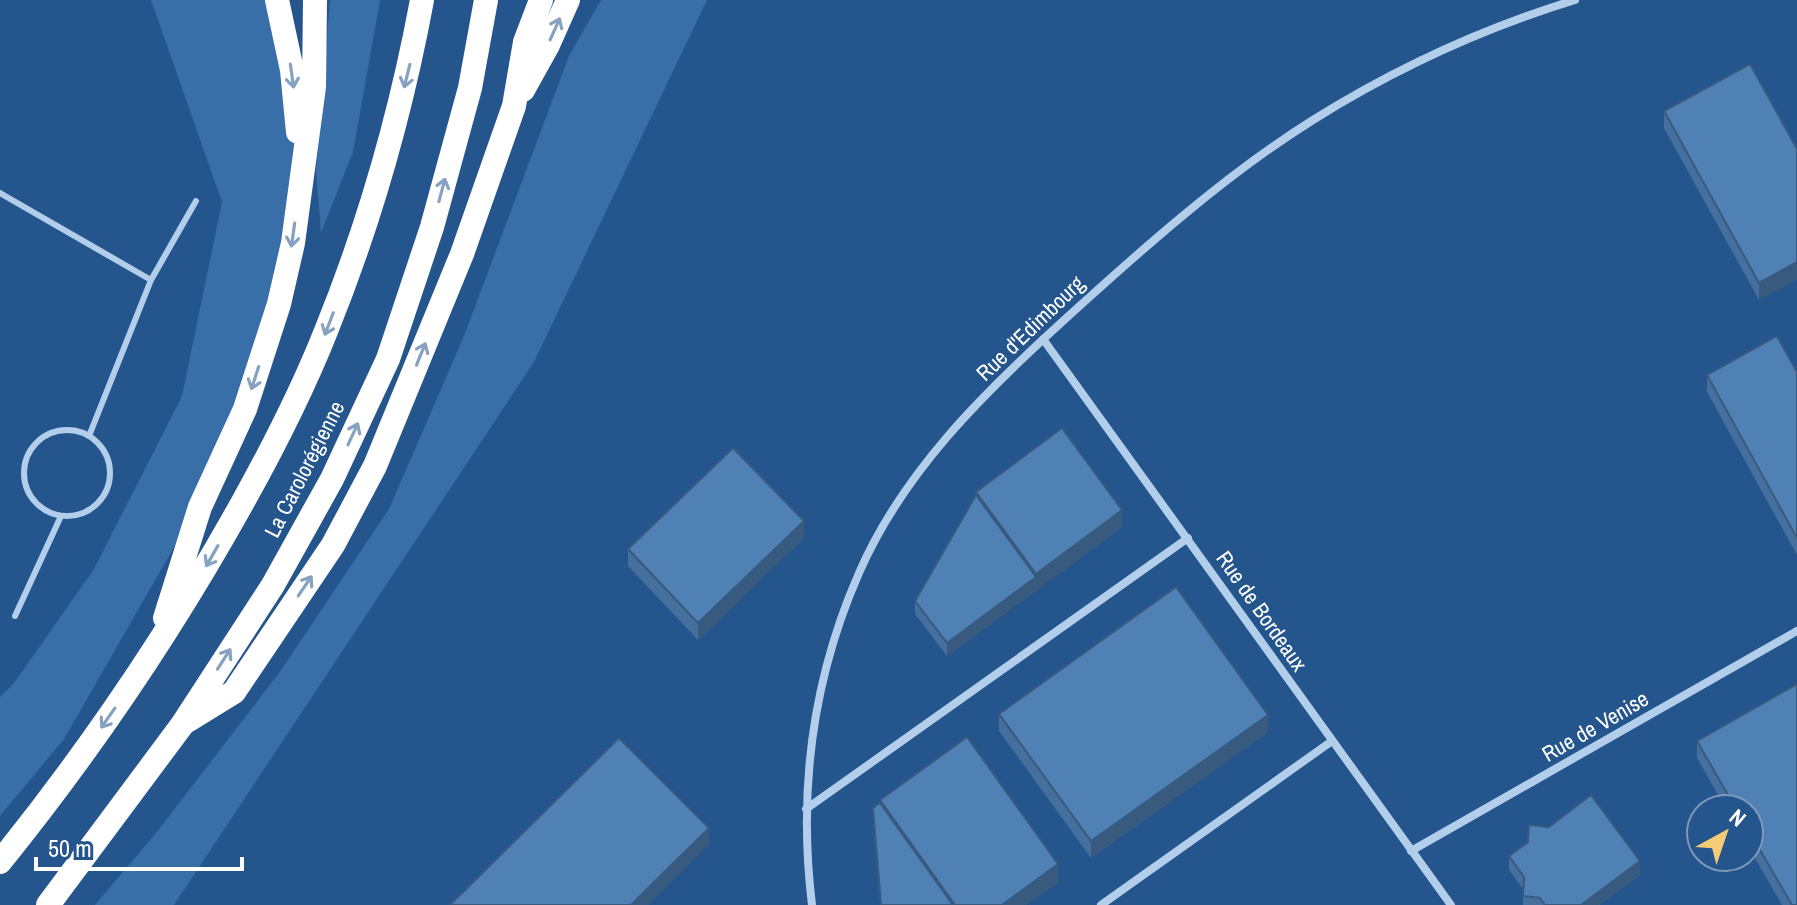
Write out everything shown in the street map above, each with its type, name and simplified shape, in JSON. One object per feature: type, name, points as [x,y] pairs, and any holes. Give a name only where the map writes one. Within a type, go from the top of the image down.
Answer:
[{"type":"highway","points":[[277,0],[292,70],[302,166]]},
{"type":"highway","points":[[153,654],[200,507],[245,409],[279,304],[293,243],[314,87],[315,0]]},
{"type":"highway","name":"La Carolorégienne","points":[[0,862],[44,807],[153,654],[213,556],[275,443],[326,333],[372,207],[409,69],[422,0]]},
{"type":"highway","name":"La Carolorégienne","points":[[48,905],[182,725],[273,585],[332,479],[388,359],[444,185],[470,88],[486,0]]},
{"type":"highway","points":[[182,725],[234,692],[333,545],[375,466],[462,254],[514,106],[525,42],[541,0]]},
{"type":"highway","points":[[514,106],[548,45],[568,0]]},
{"type":"street","name":"Rue d'Edimbourg","points":[[812,905],[806,858],[806,809],[813,720],[831,645],[860,571],[901,496],[930,457],[963,418],[1043,339],[1113,275],[1250,163],[1312,121],[1379,82],[1497,28],[1575,0]]},
{"type":"street","name":"Rue de Bordeaux","points":[[1043,339],[1451,905]]},
{"type":"street","points":[[806,809],[1188,538]]},
{"type":"street","name":"Rue de Venise","points":[[1411,851],[1797,631]]},
{"type":"street","points":[[1101,905],[1332,741]]},
{"type":"lane","points":[[0,193],[151,280]]},
{"type":"lane","points":[[89,436],[151,280],[196,201]]},
{"type":"lane","points":[[63,430],[89,436],[101,446],[111,473],[101,501],[76,516],[48,512],[29,493],[25,480],[25,466],[30,453],[38,442],[63,430]]},
{"type":"lane","points":[[15,616],[61,516]]},
{"type":"shaded area","points":[[151,0],[274,0],[299,133],[284,280],[208,488],[64,739],[0,816],[0,697],[14,683],[94,569],[182,396],[222,202]]},
{"type":"shaded area","points":[[330,0],[380,0],[353,152],[321,233],[316,169]]},
{"type":"shaded area","points":[[601,0],[707,0],[534,362],[174,905],[95,905],[156,833],[279,673],[389,509],[464,336],[569,56]]},
{"type":"building","points":[[1750,64],[1797,149],[1797,262],[1759,283],[1664,111]]},
{"type":"building","points":[[1777,336],[1797,372],[1797,538],[1707,375]]},
{"type":"building","points":[[1062,428],[1122,510],[1036,574],[976,492]]},
{"type":"building","points":[[733,448],[804,521],[698,623],[628,549]]},
{"type":"building","points":[[976,495],[1036,577],[947,643],[915,601]]},
{"type":"building","points":[[1176,587],[1268,715],[1091,841],[999,714]]},
{"type":"building","points":[[1797,684],[1797,905],[1792,905],[1765,859],[1765,793],[1727,793],[1697,741]]},
{"type":"building","points":[[967,737],[1058,864],[1002,905],[955,905],[880,800]]},
{"type":"building","points":[[619,738],[709,828],[631,905],[450,905]]},
{"type":"building","points":[[1591,795],[1640,861],[1581,905],[1545,905],[1540,898],[1523,896],[1524,877],[1509,856],[1528,842],[1529,825],[1549,827]]},
{"type":"building","points":[[880,803],[953,905],[881,905],[873,808]]}]
